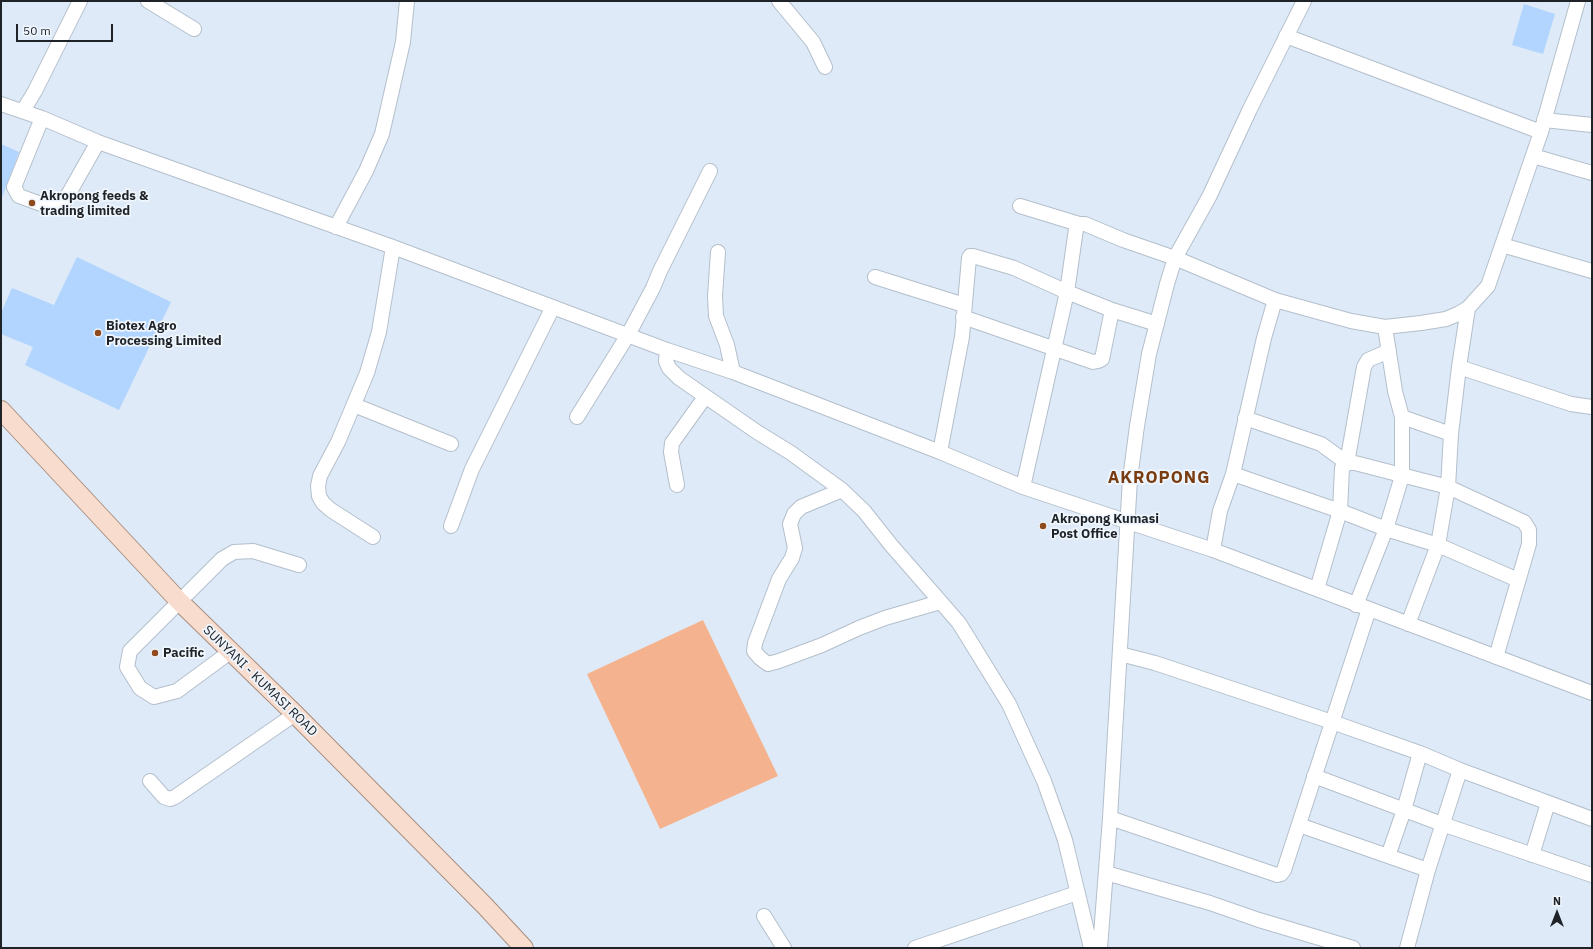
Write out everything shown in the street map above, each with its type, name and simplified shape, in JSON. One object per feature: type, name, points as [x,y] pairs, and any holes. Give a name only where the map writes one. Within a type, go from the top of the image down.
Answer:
[{"type":"main road","name":"SUNYANI - KUMASI ROAD","points":[[3,413],[179,601],[295,714],[486,906],[524,948]]},
{"type":"street","points":[[23,111],[35,91],[80,1]]},
{"type":"street","points":[[148,1],[194,29]]},
{"type":"street","points":[[336,227],[366,171],[382,134],[403,42],[407,1]]},
{"type":"street","points":[[779,1],[813,42],[825,67]]},
{"type":"street","points":[[1100,948],[1110,818],[1127,522],[1137,426],[1149,354],[1175,258],[1208,197],[1304,1]]},
{"type":"street","points":[[1020,206],[1079,224],[1086,224],[1123,240],[1175,258],[1274,300],[1351,321],[1385,327],[1446,319],[1468,308],[1488,286],[1533,156],[1578,1]]},
{"type":"street","points":[[1286,36],[1542,126],[1592,125]]},
{"type":"street","points":[[1,104],[42,118],[98,142],[393,247],[667,350],[733,372],[940,452],[1023,486],[1213,550],[1592,693]]},
{"type":"street","points":[[42,118],[14,187],[19,196],[52,208],[64,202],[98,142]]},
{"type":"street","points":[[1533,156],[1592,173]]},
{"type":"street","points":[[578,417],[628,335],[653,288],[710,171]]},
{"type":"street","points":[[1023,486],[1067,292],[1076,229],[1079,224]]},
{"type":"street","points":[[1502,245],[1592,271]]},
{"type":"street","points":[[373,537],[331,510],[323,503],[318,491],[320,476],[338,442],[367,373],[379,332],[393,247]]},
{"type":"street","points":[[718,252],[715,296],[716,316],[727,345],[733,372]]},
{"type":"street","points":[[940,452],[962,337],[969,258],[973,256],[1014,268],[1112,310],[1158,324]]},
{"type":"street","points":[[875,277],[1093,362],[1098,362],[1102,359],[1112,310]]},
{"type":"street","points":[[1213,550],[1220,511],[1233,474],[1274,300]]},
{"type":"street","points":[[451,526],[472,469],[553,307]]},
{"type":"street","points":[[1408,624],[1438,545],[1448,487],[1451,434],[1468,308]]},
{"type":"street","points":[[1110,818],[1277,875],[1281,874],[1284,870],[1332,722],[1362,607],[1402,476],[1402,417],[1395,391],[1385,327]]},
{"type":"street","points":[[667,350],[666,361],[669,368],[679,378],[757,432],[791,453],[842,490],[864,511],[959,623],[1008,704],[1044,781],[1065,840],[1091,948]]},
{"type":"street","points":[[1317,589],[1340,511],[1342,468],[1347,463],[1364,367],[1368,360],[1389,351]]},
{"type":"street","points":[[1459,367],[1571,404],[1592,407]]},
{"type":"street","points":[[677,485],[671,452],[672,443],[705,397]]},
{"type":"street","points":[[354,405],[451,444]]},
{"type":"street","points":[[1402,417],[1451,434]]},
{"type":"street","points":[[1245,418],[1321,444],[1347,463],[1355,463],[1448,487],[1524,522],[1530,530],[1529,544],[1496,657]]},
{"type":"street","points":[[1233,474],[1340,511],[1386,529],[1438,545],[1518,580]]},
{"type":"street","points":[[842,490],[801,507],[794,514],[790,524],[794,548],[792,558],[779,579],[755,643],[754,651],[760,658],[768,664],[779,661],[886,618],[940,602]]},
{"type":"street","points":[[230,652],[177,691],[154,697],[140,688],[127,666],[130,651],[222,559],[234,552],[253,551],[299,565]]},
{"type":"street","points":[[1120,654],[1155,663],[1332,722],[1420,753],[1460,770],[1592,819]]},
{"type":"street","points":[[150,781],[164,797],[170,799],[175,797],[295,714]]},
{"type":"street","points":[[1388,856],[1404,810],[1420,753]]},
{"type":"street","points":[[1408,948],[1428,870],[1460,770]]},
{"type":"street","points":[[1314,776],[1442,824],[1592,875]]},
{"type":"street","points":[[1532,855],[1548,803]]},
{"type":"street","points":[[1299,825],[1428,870]]},
{"type":"street","points":[[1106,873],[1210,903],[1294,931],[1353,948]]},
{"type":"street","points":[[915,948],[1077,893]]},
{"type":"street","points":[[764,916],[784,948]]},
{"type":"shaded area","points":[[703,620],[778,776],[660,829],[587,674]]},
{"type":"building","points":[[1524,4],[1555,14],[1543,54],[1512,45]]},
{"type":"building","points":[[1,144],[19,152],[1,200]]},
{"type":"building","name":"Biotex Agro Processing Limited","points":[[77,257],[171,302],[119,410],[25,365],[33,347],[1,334],[1,313],[12,288],[54,305]]},
{"type":"place","name":"Akropong feeds & trading limited","points":[[32,203]]},
{"type":"place","name":"Biotex Agro Processing Limited","points":[[98,333]]},
{"type":"place","name":"Akropong Kumasi Post Office","points":[[1043,526]]},
{"type":"place","name":"Pacific","points":[[155,653]]},
{"type":"district","name":"AKROPONG","points":[[1159,478]]}]
